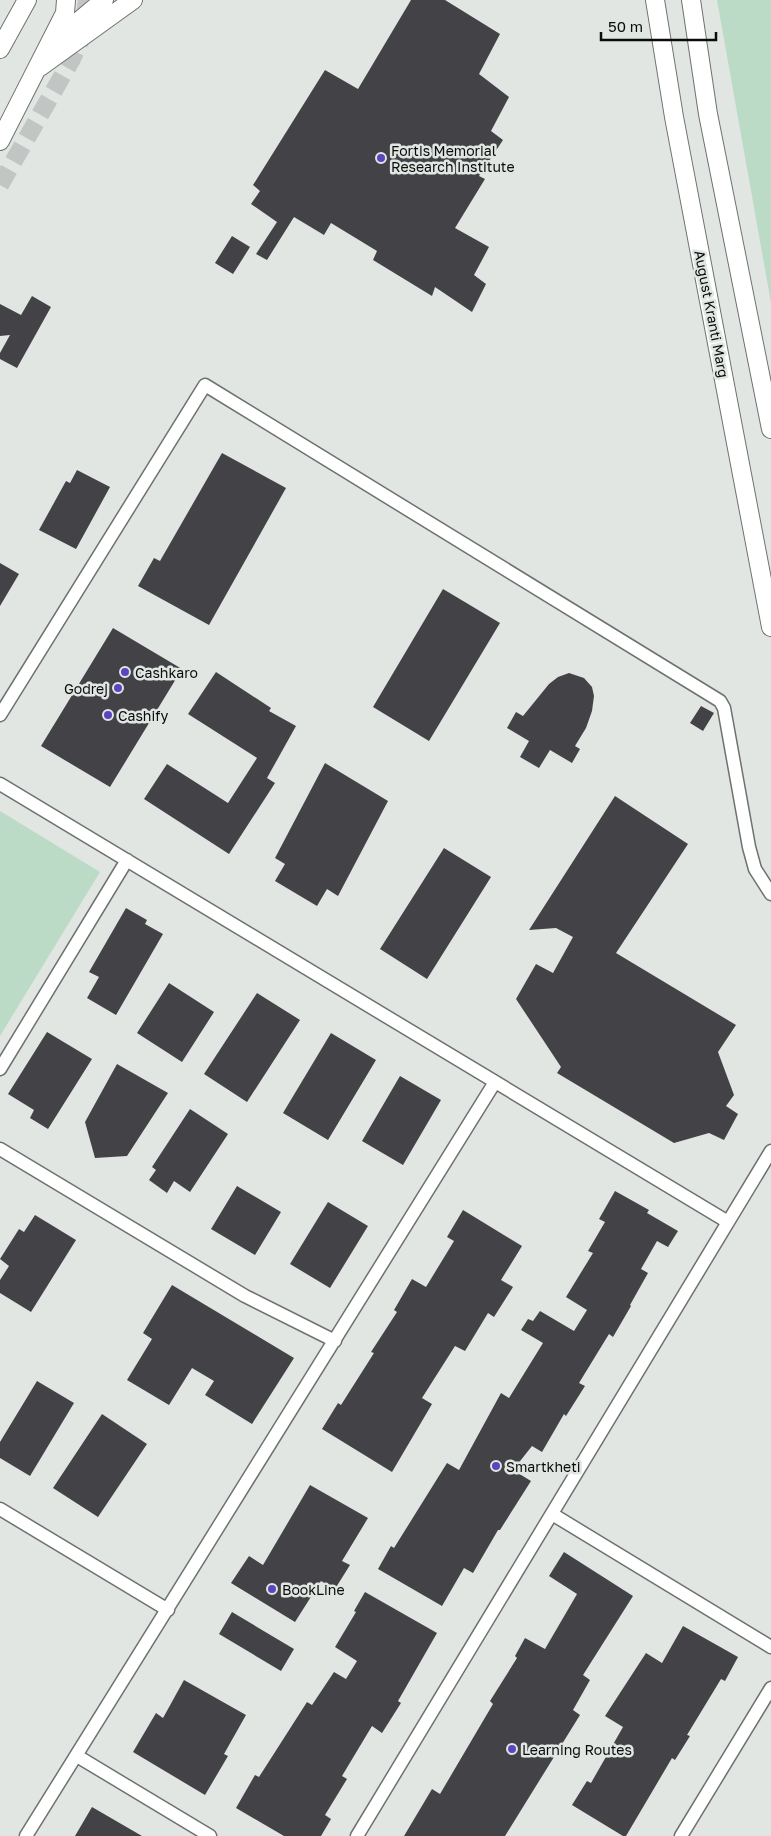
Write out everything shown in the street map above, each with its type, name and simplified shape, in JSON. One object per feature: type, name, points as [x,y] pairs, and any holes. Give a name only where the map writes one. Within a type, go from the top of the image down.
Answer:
[{"type":"main road","points":[[0,49],[27,0]]},
{"type":"main road","points":[[0,141],[5,127],[38,68],[65,13],[66,0]]},
{"type":"main road","points":[[48,48],[104,0]]},
{"type":"main road","points":[[38,68],[133,0]]},
{"type":"main road","name":"August Kranti Marg","points":[[655,0],[674,117],[771,627]]},
{"type":"main road","points":[[691,0],[708,114],[771,429]]},
{"type":"street","points":[[0,715],[205,385],[720,701],[724,708],[755,869],[771,894]]},
{"type":"street","points":[[0,784],[728,1222]]},
{"type":"street","points":[[0,1069],[127,860]]},
{"type":"street","points":[[26,1836],[495,1082]]},
{"type":"street","points":[[0,1149],[245,1296],[335,1341]]},
{"type":"street","points":[[357,1836],[771,1151]]},
{"type":"street","points":[[0,1509],[168,1610]]},
{"type":"street","points":[[552,1514],[771,1647]]},
{"type":"street","points":[[681,1836],[771,1688]]},
{"type":"street","points":[[77,1756],[210,1836]]},
{"type":"green space","points":[[717,0],[771,0],[771,303]]},
{"type":"green space","points":[[0,811],[100,872],[0,1036]]},
{"type":"building","name":"Fortis Memorial Research Institute","points":[[411,0],[445,0],[500,34],[479,74],[509,97],[491,131],[503,140],[479,176],[485,179],[455,228],[489,247],[474,275],[486,284],[472,312],[435,287],[432,296],[373,260],[377,251],[331,223],[324,235],[294,217],[267,260],[256,254],[277,222],[251,204],[260,191],[253,185],[325,70],[358,89]]},
{"type":"building","points":[[232,236],[250,247],[233,274],[215,263]]},
{"type":"building","points":[[32,296],[51,307],[17,368],[0,359],[0,353],[10,335],[0,336],[0,304],[21,315]]},
{"type":"building","points":[[222,453],[286,488],[209,625],[138,586],[154,558],[160,561]]},
{"type":"building","points":[[77,470],[110,487],[76,549],[39,530],[66,481],[70,483]]},
{"type":"building","points":[[0,563],[19,574],[0,606]]},
{"type":"building","points":[[443,589],[500,623],[429,741],[373,707]]},
{"type":"building","points":[[113,628],[182,669],[110,787],[41,746]]},
{"type":"building","points":[[216,672],[271,708],[269,711],[296,726],[267,778],[275,783],[229,854],[144,799],[167,764],[228,803],[257,758],[188,714]]},
{"type":"building","points":[[569,673],[584,678],[592,687],[594,696],[592,711],[586,728],[575,746],[580,749],[572,763],[550,750],[539,768],[520,757],[529,741],[507,728],[516,712],[523,716],[549,684],[558,677]]},
{"type":"building","points":[[701,706],[714,713],[703,731],[690,723]]},
{"type":"building","points":[[325,763],[388,801],[338,896],[327,889],[317,906],[275,881],[285,864],[275,858]]},
{"type":"building","points":[[615,796],[688,844],[616,953],[736,1025],[718,1052],[734,1095],[726,1106],[738,1114],[724,1140],[709,1133],[674,1143],[557,1073],[561,1067],[516,999],[536,964],[553,973],[573,937],[556,928],[529,930]]},
{"type":"building","points":[[444,848],[491,877],[427,979],[380,949]]},
{"type":"building","points":[[126,908],[147,920],[145,924],[163,934],[116,1015],[87,998],[99,977],[89,972]]},
{"type":"building","points":[[169,983],[214,1012],[182,1062],[137,1033]]},
{"type":"building","points":[[257,993],[300,1020],[247,1102],[204,1074]]},
{"type":"building","points":[[47,1032],[92,1059],[48,1129],[30,1118],[34,1110],[8,1094]]},
{"type":"building","points":[[331,1033],[376,1060],[328,1140],[283,1113]]},
{"type":"building","points":[[117,1064],[168,1093],[127,1156],[95,1158],[85,1122]]},
{"type":"building","points":[[400,1076],[441,1100],[403,1165],[362,1141]]},
{"type":"building","points":[[190,1109],[228,1134],[190,1192],[174,1181],[167,1193],[149,1180],[156,1170],[152,1167]]},
{"type":"building","points":[[237,1186],[281,1212],[255,1255],[211,1229]]},
{"type":"building","points":[[615,1191],[649,1210],[647,1213],[678,1231],[668,1247],[657,1241],[641,1269],[648,1273],[631,1306],[613,1337],[609,1334],[579,1383],[585,1386],[566,1416],[564,1414],[542,1452],[532,1446],[513,1470],[531,1481],[500,1530],[498,1530],[473,1573],[464,1568],[442,1606],[378,1569],[391,1546],[394,1548],[447,1463],[459,1470],[501,1393],[509,1398],[543,1343],[521,1330],[528,1319],[533,1321],[540,1311],[574,1331],[587,1310],[566,1297],[593,1253],[588,1251],[605,1222],[599,1219]]},
{"type":"building","points":[[328,1202],[368,1226],[330,1288],[290,1264]]},
{"type":"building","points":[[463,1210],[522,1246],[501,1280],[513,1287],[494,1317],[488,1313],[465,1351],[455,1346],[422,1398],[432,1404],[392,1472],[322,1429],[338,1403],[341,1405],[374,1353],[371,1352],[397,1312],[394,1310],[412,1279],[426,1287],[454,1241],[447,1237]]},
{"type":"building","points":[[35,1215],[76,1240],[31,1312],[0,1293],[0,1280],[9,1266],[0,1259],[19,1229],[24,1232]]},
{"type":"building","points":[[172,1285],[294,1358],[252,1424],[205,1395],[214,1381],[192,1368],[169,1405],[127,1380],[152,1339],[143,1333]]},
{"type":"building","points":[[37,1381],[74,1403],[30,1476],[0,1458],[0,1442]]},
{"type":"building","points":[[102,1414],[147,1444],[98,1517],[53,1488]]},
{"type":"building","points":[[310,1485],[368,1518],[342,1561],[350,1565],[335,1589],[321,1581],[295,1622],[231,1583],[249,1556],[263,1565]]},
{"type":"building","points":[[564,1552],[633,1596],[583,1675],[590,1680],[573,1710],[580,1715],[505,1836],[404,1836],[432,1789],[440,1794],[493,1704],[490,1701],[517,1658],[515,1656],[525,1638],[545,1649],[577,1594],[549,1576]]},
{"type":"building","points":[[365,1592],[437,1633],[398,1701],[401,1703],[382,1733],[372,1726],[342,1776],[347,1779],[325,1815],[331,1819],[321,1836],[284,1836],[236,1808],[255,1775],[259,1777],[307,1702],[312,1705],[334,1672],[346,1679],[357,1661],[335,1647],[356,1612],[354,1611]]},
{"type":"building","points":[[232,1612],[294,1649],[281,1671],[219,1634]]},
{"type":"building","points":[[683,1626],[738,1657],[725,1681],[721,1679],[687,1735],[690,1736],[675,1760],[672,1758],[626,1836],[623,1836],[572,1805],[587,1781],[591,1783],[623,1727],[605,1716],[646,1653],[662,1663]]},
{"type":"building","points":[[184,1680],[246,1715],[224,1754],[228,1756],[205,1795],[133,1752],[156,1713],[163,1718]]},
{"type":"building","points":[[92,1807],[142,1836],[75,1836]]},
{"type":"tunnel","points":[[0,185],[72,59],[82,37],[87,0]]},
{"type":"place","name":"Fortis Memorial Research Institute","points":[[381,158]]},
{"type":"place","name":"Cashkaro","points":[[125,672]]},
{"type":"place","name":"Godrej","points":[[118,688]]},
{"type":"place","name":"Cashify","points":[[108,715]]},
{"type":"place","name":"Smartkheti","points":[[496,1466]]},
{"type":"place","name":"BookLine","points":[[272,1589]]},
{"type":"place","name":"Learning Routes","points":[[512,1749]]}]
